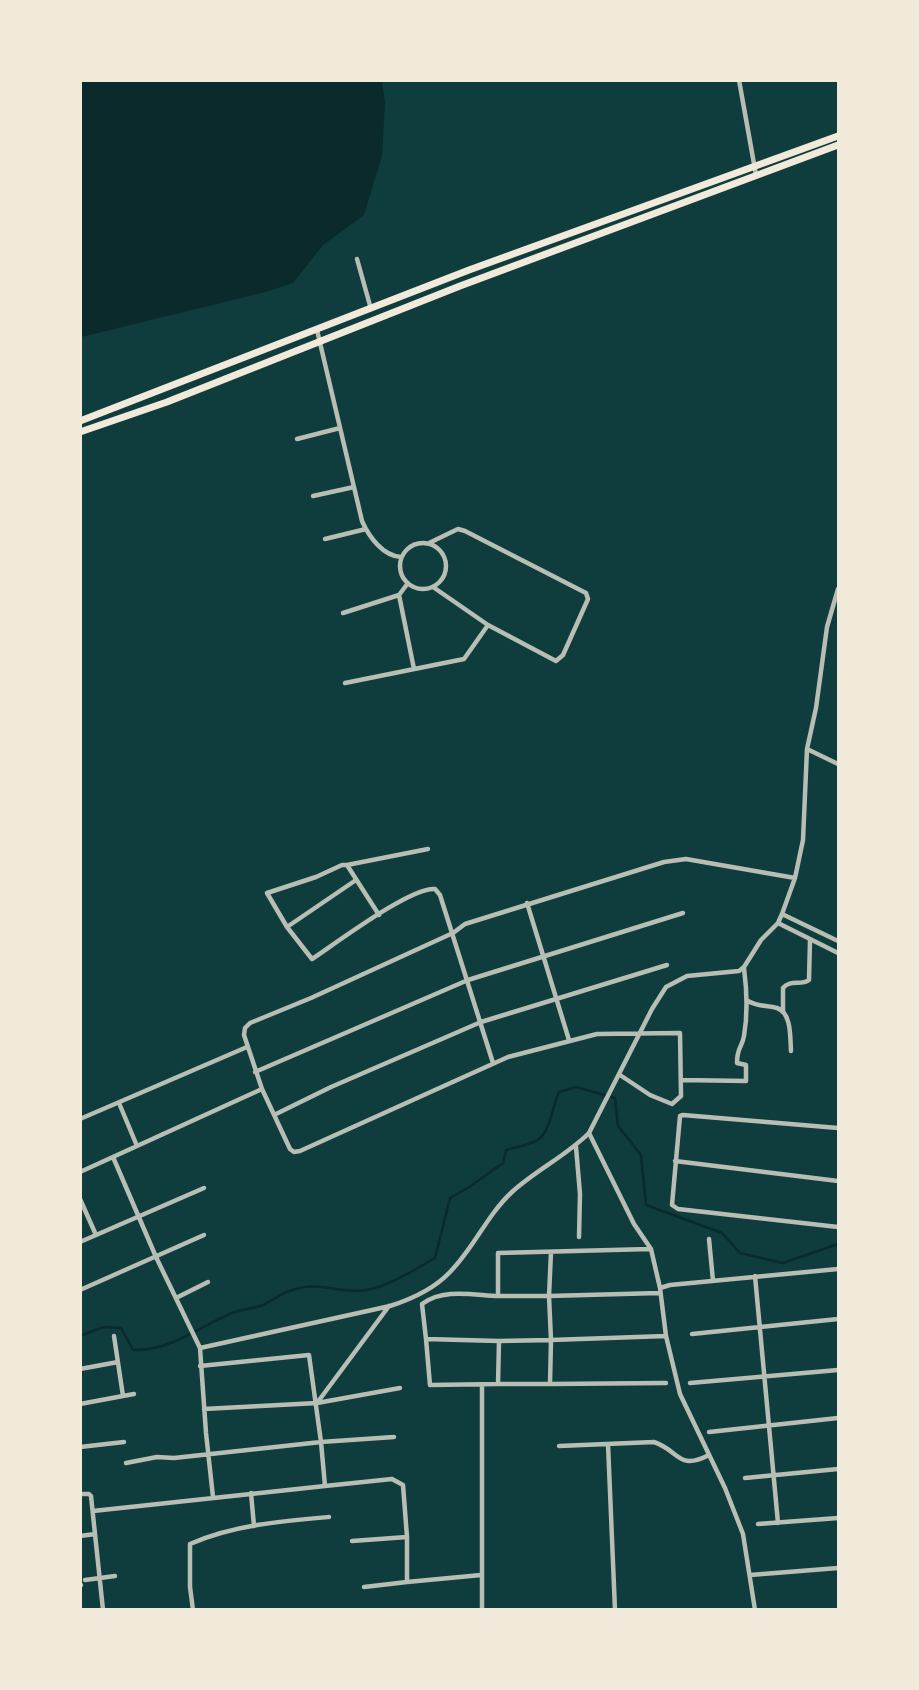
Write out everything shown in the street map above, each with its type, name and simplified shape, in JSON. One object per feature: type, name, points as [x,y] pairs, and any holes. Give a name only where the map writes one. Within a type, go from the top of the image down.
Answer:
[{"type":"main road","points":[[80,432],[167,402],[756,171],[838,136]]},
{"type":"main road","points":[[80,421],[469,270],[838,145]]},
{"type":"street","points":[[739,80],[756,171]]},
{"type":"street","points":[[357,260],[371,309]]},
{"type":"street","points":[[317,330],[366,529],[387,554],[401,557]]},
{"type":"street","points":[[297,439],[340,428]]},
{"type":"street","points":[[313,496],[354,487]]},
{"type":"street","points":[[325,539],[366,529]]},
{"type":"street","points":[[429,543],[442,551],[447,566],[441,581],[433,587],[418,589],[408,583],[400,568],[401,557],[412,545],[429,543],[458,529],[587,596],[563,655],[555,661],[488,625],[433,587]]},
{"type":"street","points":[[343,613],[400,595],[408,583]]},
{"type":"street","points":[[200,1348],[390,1306],[413,1298],[433,1286],[450,1273],[491,1216],[513,1191],[576,1146],[589,1133],[661,994],[674,981],[687,976],[739,971],[744,967],[761,940],[778,923],[795,878],[803,840],[807,749],[816,708],[827,627],[838,589]]},
{"type":"street","points":[[400,595],[414,669]]},
{"type":"street","points":[[345,682],[464,659],[488,625]]},
{"type":"street","points":[[807,749],[838,764]]},
{"type":"street","points":[[428,849],[342,865],[316,877],[268,891],[267,896],[312,959],[419,892],[435,889],[440,895],[453,933],[494,1063]]},
{"type":"street","points":[[620,1074],[650,1096],[672,1104],[681,1097],[680,1033],[615,1032],[569,1040],[494,1063],[294,1152],[290,1149],[255,1072],[244,1028],[453,933],[478,919],[652,865],[686,859],[795,878]]},
{"type":"street","points":[[347,865],[379,915]]},
{"type":"street","points":[[287,927],[356,880]]},
{"type":"street","points":[[527,903],[569,1040]]},
{"type":"street","points":[[255,1072],[468,980],[683,913]]},
{"type":"street","points":[[782,914],[838,941]]},
{"type":"street","points":[[778,923],[838,953]]},
{"type":"street","points":[[792,1051],[788,1022],[783,1012],[783,988],[789,983],[806,983],[810,980],[810,940]]},
{"type":"street","points":[[274,1115],[481,1022],[667,965]]},
{"type":"street","points":[[682,1080],[746,1081],[746,1065],[737,1063],[737,1050],[744,1041],[747,1000],[744,967]]},
{"type":"street","points":[[747,1000],[757,1006],[783,1012]]},
{"type":"street","points":[[80,1119],[247,1047]]},
{"type":"street","points":[[80,1172],[262,1089]]},
{"type":"street","points":[[119,1103],[137,1146]]},
{"type":"street","points":[[838,1128],[680,1116],[671,1205],[678,1209],[838,1227]]},
{"type":"street","points":[[589,1133],[634,1224],[650,1249],[663,1288],[666,1336],[680,1394],[743,1534],[755,1609]]},
{"type":"street","points":[[576,1146],[580,1194],[579,1237]]},
{"type":"street","points":[[113,1157],[156,1257],[200,1348],[213,1497]]},
{"type":"street","points":[[675,1161],[838,1181]]},
{"type":"street","points":[[80,1242],[204,1188]]},
{"type":"street","points":[[80,1199],[96,1235]]},
{"type":"street","points":[[80,1290],[204,1235]]},
{"type":"street","points":[[709,1239],[713,1280]]},
{"type":"street","points":[[498,1296],[498,1253],[650,1249]]},
{"type":"street","points":[[550,1384],[551,1252]]},
{"type":"street","points":[[666,1383],[430,1385],[422,1304],[430,1298],[446,1294],[549,1296],[663,1288],[713,1280],[838,1269]]},
{"type":"street","points":[[755,1276],[778,1523]]},
{"type":"street","points":[[176,1298],[208,1282]]},
{"type":"street","points":[[317,1403],[390,1306]]},
{"type":"street","points":[[692,1334],[838,1319]]},
{"type":"street","points":[[114,1336],[123,1396]]},
{"type":"street","points":[[426,1339],[499,1341],[666,1336]]},
{"type":"street","points":[[498,1384],[499,1341]]},
{"type":"street","points":[[200,1366],[309,1355],[317,1403],[325,1486]]},
{"type":"street","points":[[80,1368],[118,1362]]},
{"type":"street","points":[[690,1383],[838,1370]]},
{"type":"street","points":[[482,1385],[482,1609]]},
{"type":"street","points":[[204,1409],[317,1403],[400,1388]]},
{"type":"street","points":[[80,1404],[134,1394]]},
{"type":"street","points":[[709,1432],[838,1418]]},
{"type":"street","points":[[126,1463],[157,1457],[174,1458],[394,1437]]},
{"type":"street","points":[[80,1447],[124,1442]]},
{"type":"street","points":[[559,1446],[654,1442],[662,1444],[686,1462],[709,1455]]},
{"type":"street","points":[[608,1444],[615,1609]]},
{"type":"street","points":[[745,1478],[838,1469]]},
{"type":"street","points":[[93,1511],[392,1479],[400,1482],[405,1492],[408,1582]]},
{"type":"street","points":[[251,1493],[254,1525]]},
{"type":"street","points":[[80,1494],[91,1495],[103,1609]]},
{"type":"street","points":[[193,1609],[190,1545],[210,1535],[254,1525],[329,1517]]},
{"type":"street","points":[[758,1524],[838,1518]]},
{"type":"street","points":[[80,1536],[95,1534]]},
{"type":"street","points":[[352,1541],[407,1536]]},
{"type":"street","points":[[750,1575],[838,1568]]},
{"type":"street","points":[[364,1587],[481,1575]]},
{"type":"street","points":[[85,1580],[116,1576]]},
{"type":"water","points":[[80,81],[382,81],[385,102],[382,156],[364,215],[323,245],[293,283],[81,337]]},
{"type":"waterway","points":[[80,1336],[104,1327],[121,1328],[133,1350],[160,1347],[232,1313],[263,1305],[302,1287],[357,1291],[385,1285],[402,1277],[435,1258],[450,1198],[503,1163],[506,1150],[539,1139],[549,1124],[559,1092],[576,1087],[615,1098],[618,1126],[641,1155],[646,1205],[722,1233],[740,1253],[783,1263],[838,1244]]}]
